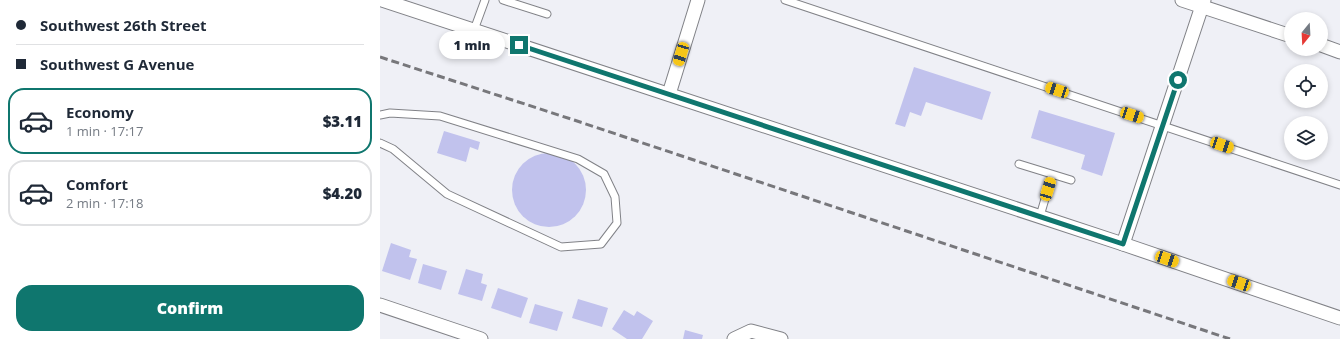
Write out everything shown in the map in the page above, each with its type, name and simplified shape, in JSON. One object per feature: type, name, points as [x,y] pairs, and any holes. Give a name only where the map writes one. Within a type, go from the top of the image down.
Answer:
[{"type":"street","points":[[382,0],[1040,216],[1340,318]]},
{"type":"street","points":[[668,94],[698,0]]},
{"type":"street","points":[[1182,0],[1203,3],[1284,33]]},
{"type":"street","points":[[1123,244],[1203,3]]},
{"type":"street","points":[[1328,48],[1340,52]]},
{"type":"street","points":[[380,305],[481,339]]},
{"type":"street","points":[[734,339],[751,330],[781,339]]},
{"type":"lane","points":[[474,30],[485,0]]},
{"type":"lane","points":[[503,0],[547,14]]},
{"type":"lane","points":[[785,0],[1340,185]]},
{"type":"lane","points":[[380,115],[390,113],[440,116],[578,159],[604,174],[615,197],[617,224],[601,244],[561,247],[447,194],[393,149],[380,142]]},
{"type":"lane","points":[[1019,164],[1071,180]]},
{"type":"lane","points":[[1040,216],[1052,175]]},
{"type":"building","points":[[914,67],[991,92],[982,120],[926,102],[921,116],[910,112],[905,127],[895,124]]},
{"type":"building","points":[[1039,110],[1115,133],[1102,176],[1081,169],[1085,155],[1031,138]]},
{"type":"building","points":[[444,131],[480,142],[478,150],[470,147],[466,162],[437,153]]},
{"type":"building","points":[[549,153],[570,159],[580,169],[586,190],[580,211],[570,221],[549,227],[528,221],[518,211],[512,190],[518,169],[528,159]]},
{"type":"building","points":[[391,243],[411,250],[409,257],[417,259],[410,280],[382,271]]},
{"type":"building","points":[[423,264],[447,271],[441,290],[418,283]]},
{"type":"building","points":[[466,269],[483,274],[481,283],[487,285],[482,301],[458,294]]},
{"type":"building","points":[[498,288],[528,298],[521,318],[491,308]]},
{"type":"building","points":[[578,299],[608,308],[602,327],[572,318]]},
{"type":"building","points":[[535,304],[563,312],[557,331],[529,323]]},
{"type":"building","points":[[624,310],[634,316],[637,311],[653,321],[642,339],[627,339],[612,329]]},
{"type":"building","points":[[685,330],[703,335],[702,339],[683,339]]},
{"type":"railway","points":[[380,57],[574,120],[1230,339]]},
{"type":"route","points":[[519,45],[1123,244],[1178,80]]}]
